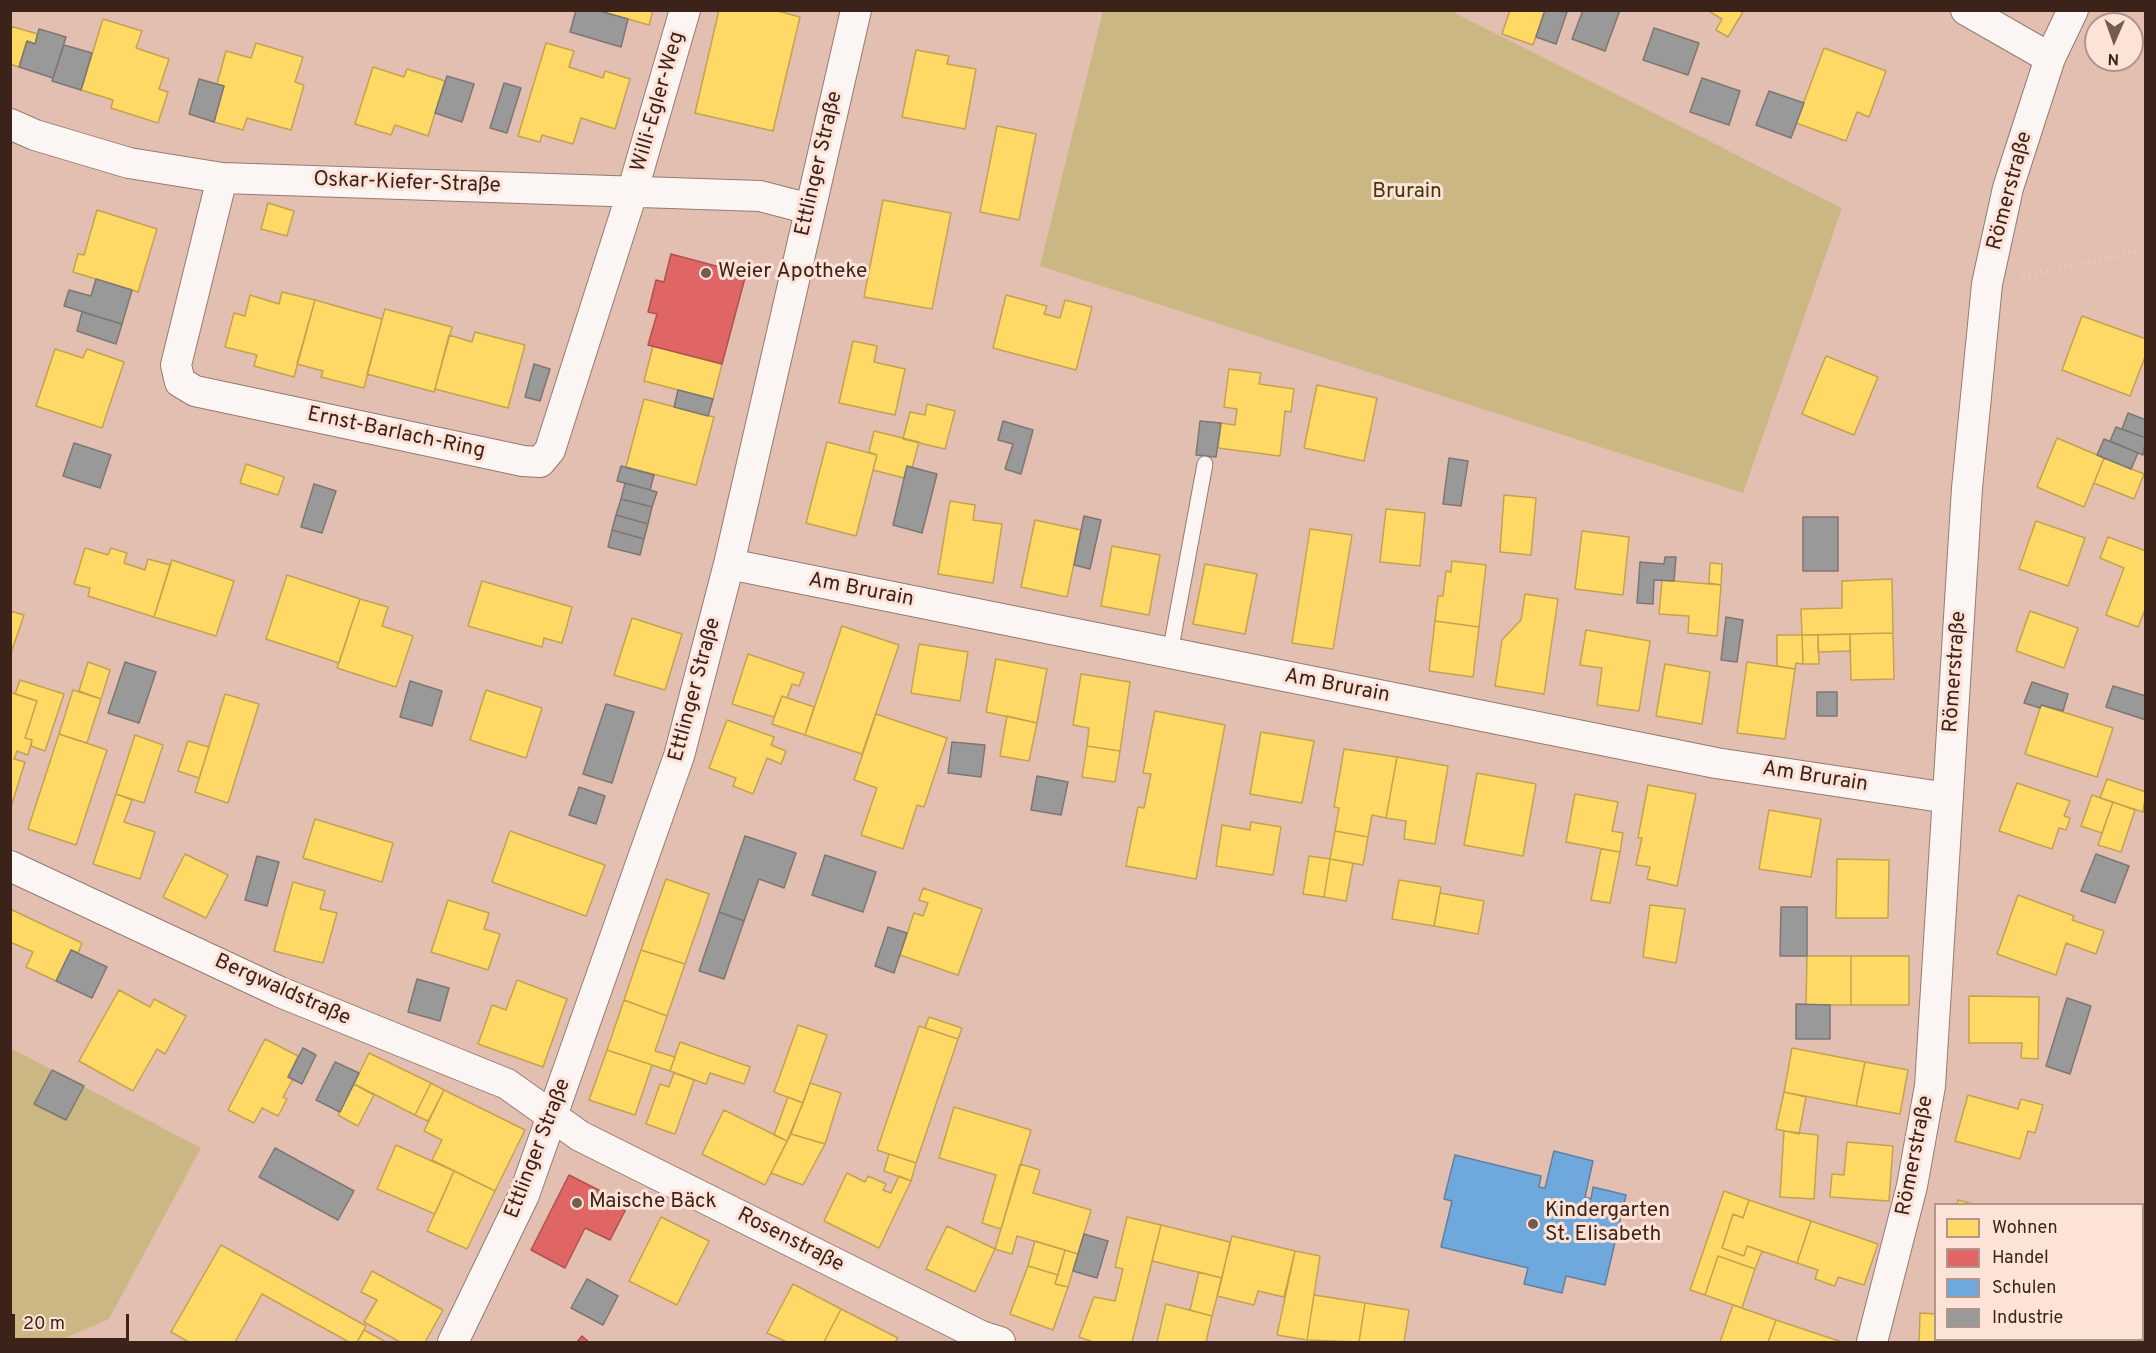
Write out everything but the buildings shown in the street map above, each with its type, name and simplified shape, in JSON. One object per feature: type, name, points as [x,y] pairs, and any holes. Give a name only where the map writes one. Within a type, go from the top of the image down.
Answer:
[{"type":"street","name":"Willi-Egler-Weg","points":[[632,193],[685,10]]},
{"type":"street","name":"Ettlinger Straße","points":[[453,1342],[524,1195],[679,756],[729,564],[856,10]]},
{"type":"street","points":[[1966,10],[2050,58]]},
{"type":"street","name":"Römerstraße","points":[[1872,1342],[1912,1186],[1930,1086],[1967,488],[1987,284],[2008,188],[2050,58],[2073,10]]},
{"type":"street","name":"Oskar-Kiefer-Straße","points":[[10,124],[35,135],[129,163],[222,178],[760,196],[810,209]]},
{"type":"street","name":"Ernst-Barlach-Ring","points":[[222,178],[176,365],[180,382],[195,391],[523,461],[540,462],[550,450],[632,193]]},
{"type":"street","name":"Am Brurain","points":[[729,564],[1716,763],[1948,798]]},
{"type":"street","name":"Bergwaldstraße","points":[[10,866],[280,992],[507,1084],[553,1115]]},
{"type":"street","name":"Rosenstraße","points":[[553,1115],[591,1141],[981,1336],[1000,1342]]},
{"type":"lane","points":[[1170,653],[1205,464]]},
{"type":"path","points":[[1987,284],[2145,250]]},
{"type":"green space","name":"Brurain","points":[[1103,11],[1451,11],[1842,208],[1743,493],[1040,266]]},
{"type":"green space","points":[[10,1048],[201,1148],[109,1319],[56,1342],[11,1342]]},
{"type":"place","name":"Weier Apotheke","points":[[706,273]]},
{"type":"place","name":"Maische Bäck","points":[[577,1203]]},
{"type":"place","name":"Kindergarten St. Elisabeth","points":[[1533,1224]]}]
